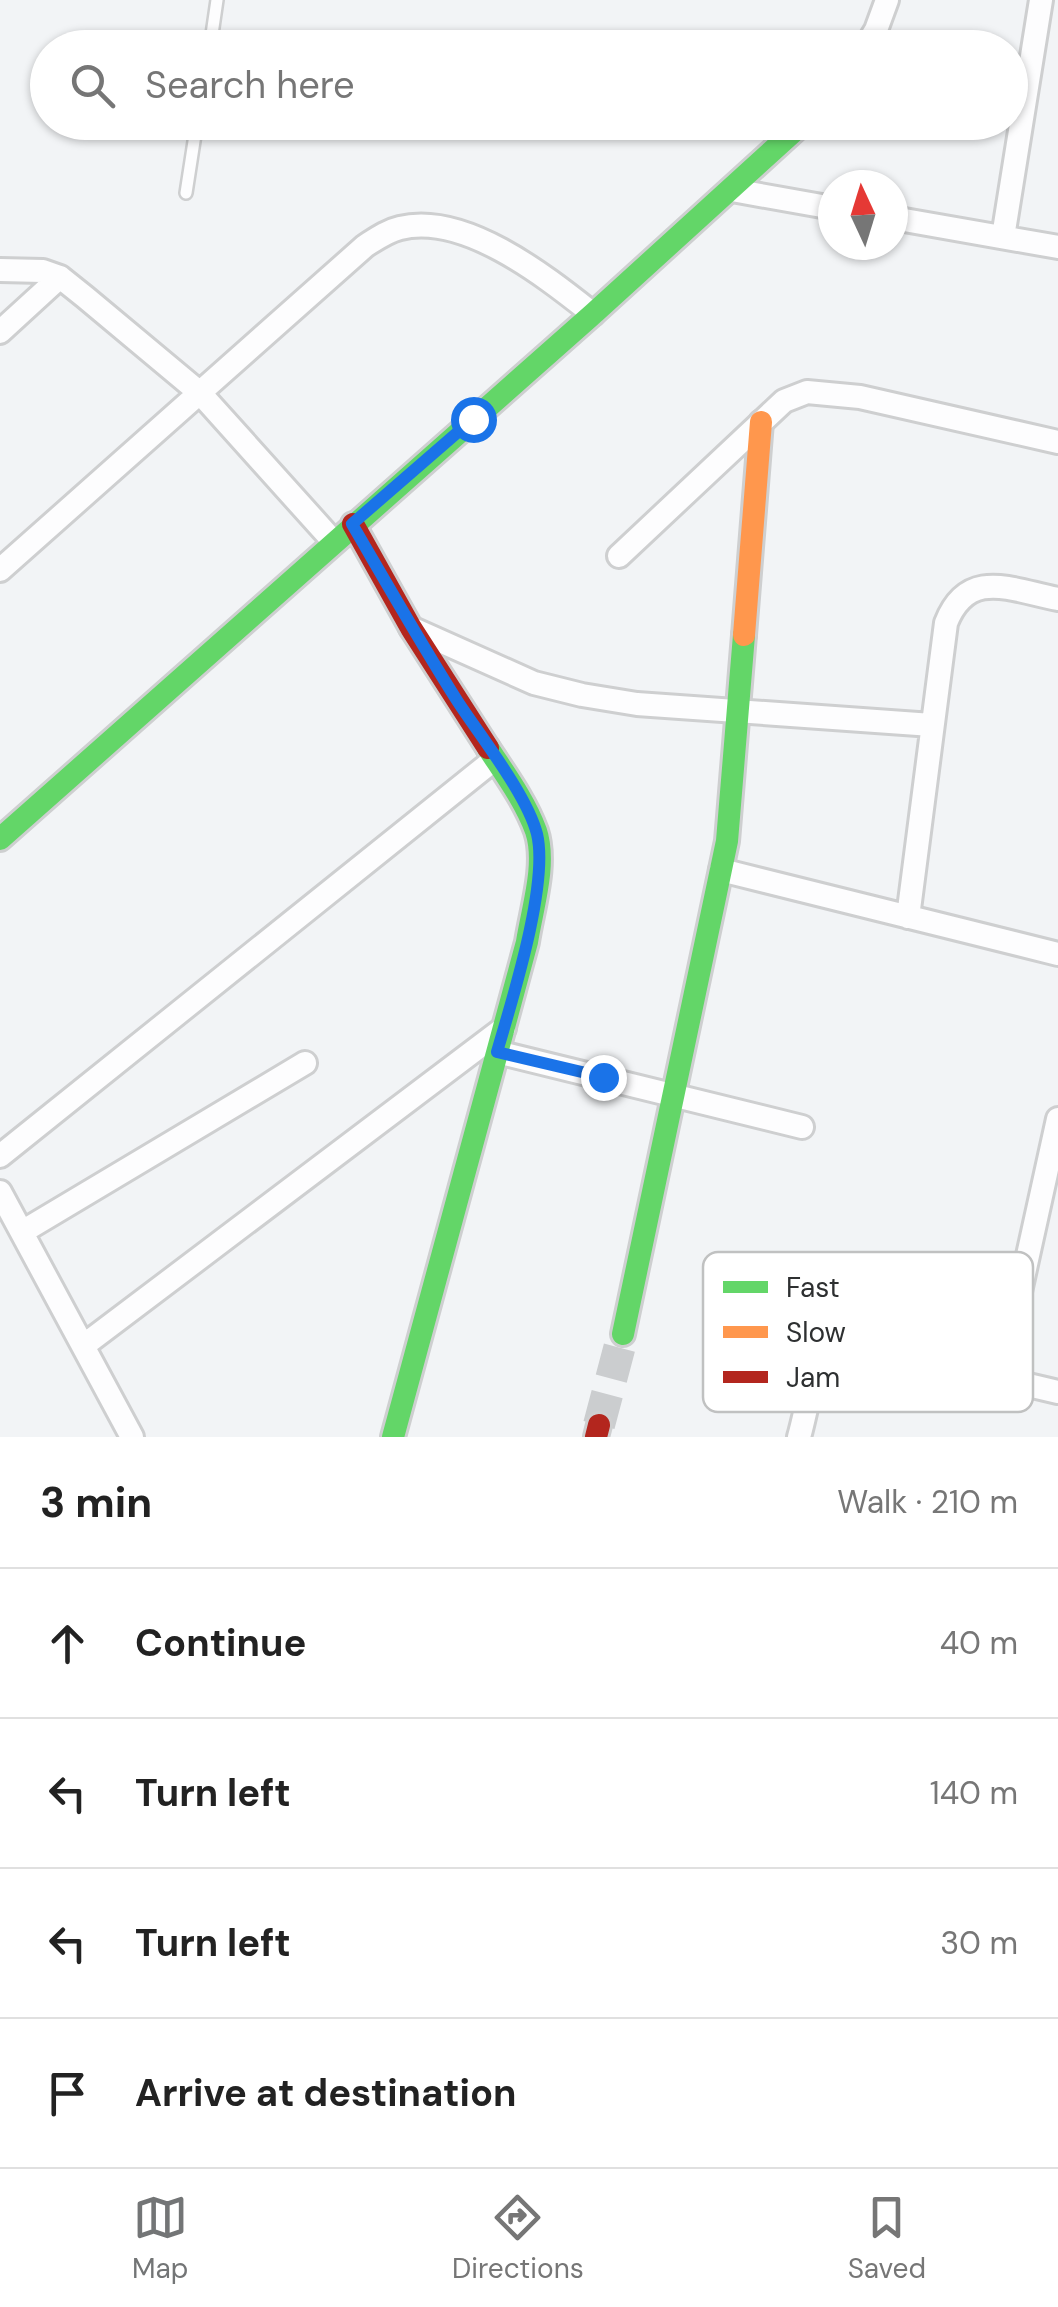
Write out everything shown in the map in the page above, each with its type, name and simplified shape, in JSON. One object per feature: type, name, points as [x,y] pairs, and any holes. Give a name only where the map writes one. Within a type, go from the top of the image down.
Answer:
[{"type":"street","points":[[876,30],[886,0]]},
{"type":"street","points":[[1028,81],[1041,0]]},
{"type":"street","points":[[0,839],[785,140]]},
{"type":"street","points":[[1003,237],[1019,140]]},
{"type":"street","points":[[732,190],[818,205]]},
{"type":"street","points":[[908,221],[1058,247]]},
{"type":"street","points":[[0,570],[366,246],[402,227],[452,230],[495,246],[535,268],[594,314]]},
{"type":"street","points":[[0,270],[43,271],[60,277],[200,393],[334,541]]},
{"type":"street","points":[[0,332],[60,277]]},
{"type":"street","points":[[619,556],[784,401],[808,392],[830,392],[1058,442]]},
{"type":"street","points":[[623,1334],[728,841],[761,422]]},
{"type":"street","points":[[352,524],[411,628],[519,796],[537,834],[538,875],[527,942],[393,1437]]},
{"type":"street","points":[[908,917],[946,623],[954,603],[967,590],[986,586],[1058,598]]},
{"type":"street","points":[[411,628],[534,682],[582,695],[638,704],[932,725]]},
{"type":"street","points":[[0,1156],[495,759]]},
{"type":"street","points":[[721,870],[1058,954]]},
{"type":"street","points":[[500,1040],[674,1094],[802,1126]]},
{"type":"street","points":[[83,1346],[500,1040]]},
{"type":"street","points":[[22,1232],[306,1062]]},
{"type":"street","points":[[1029,1252],[1058,1119]]},
{"type":"street","points":[[0,1192],[132,1437]]},
{"type":"street","points":[[1033,1386],[1058,1392]]},
{"type":"street","points":[[799,1437],[806,1412]]},
{"type":"lane","points":[[213,30],[218,0]]},
{"type":"lane","points":[[186,193],[194,140]]},
{"type":"tunnel","points":[[599,1425],[623,1334]]},
{"type":"traffic: fast","points":[[0,839],[784,140]]},
{"type":"traffic: fast","points":[[623,1334],[727,841],[744,635]]},
{"type":"traffic: fast","points":[[393,1437],[527,942],[538,887],[540,858],[536,831],[488,748]]},
{"type":"traffic: slow","points":[[744,635],[761,422]]},
{"type":"traffic: jam","points":[[353,524],[411,628],[488,748]]},
{"type":"traffic: jam","points":[[596,1437],[599,1425]]},
{"type":"route","points":[[473,419],[352,524],[411,628],[519,796],[537,834],[538,875],[527,942],[497,1052],[603,1077]]}]
